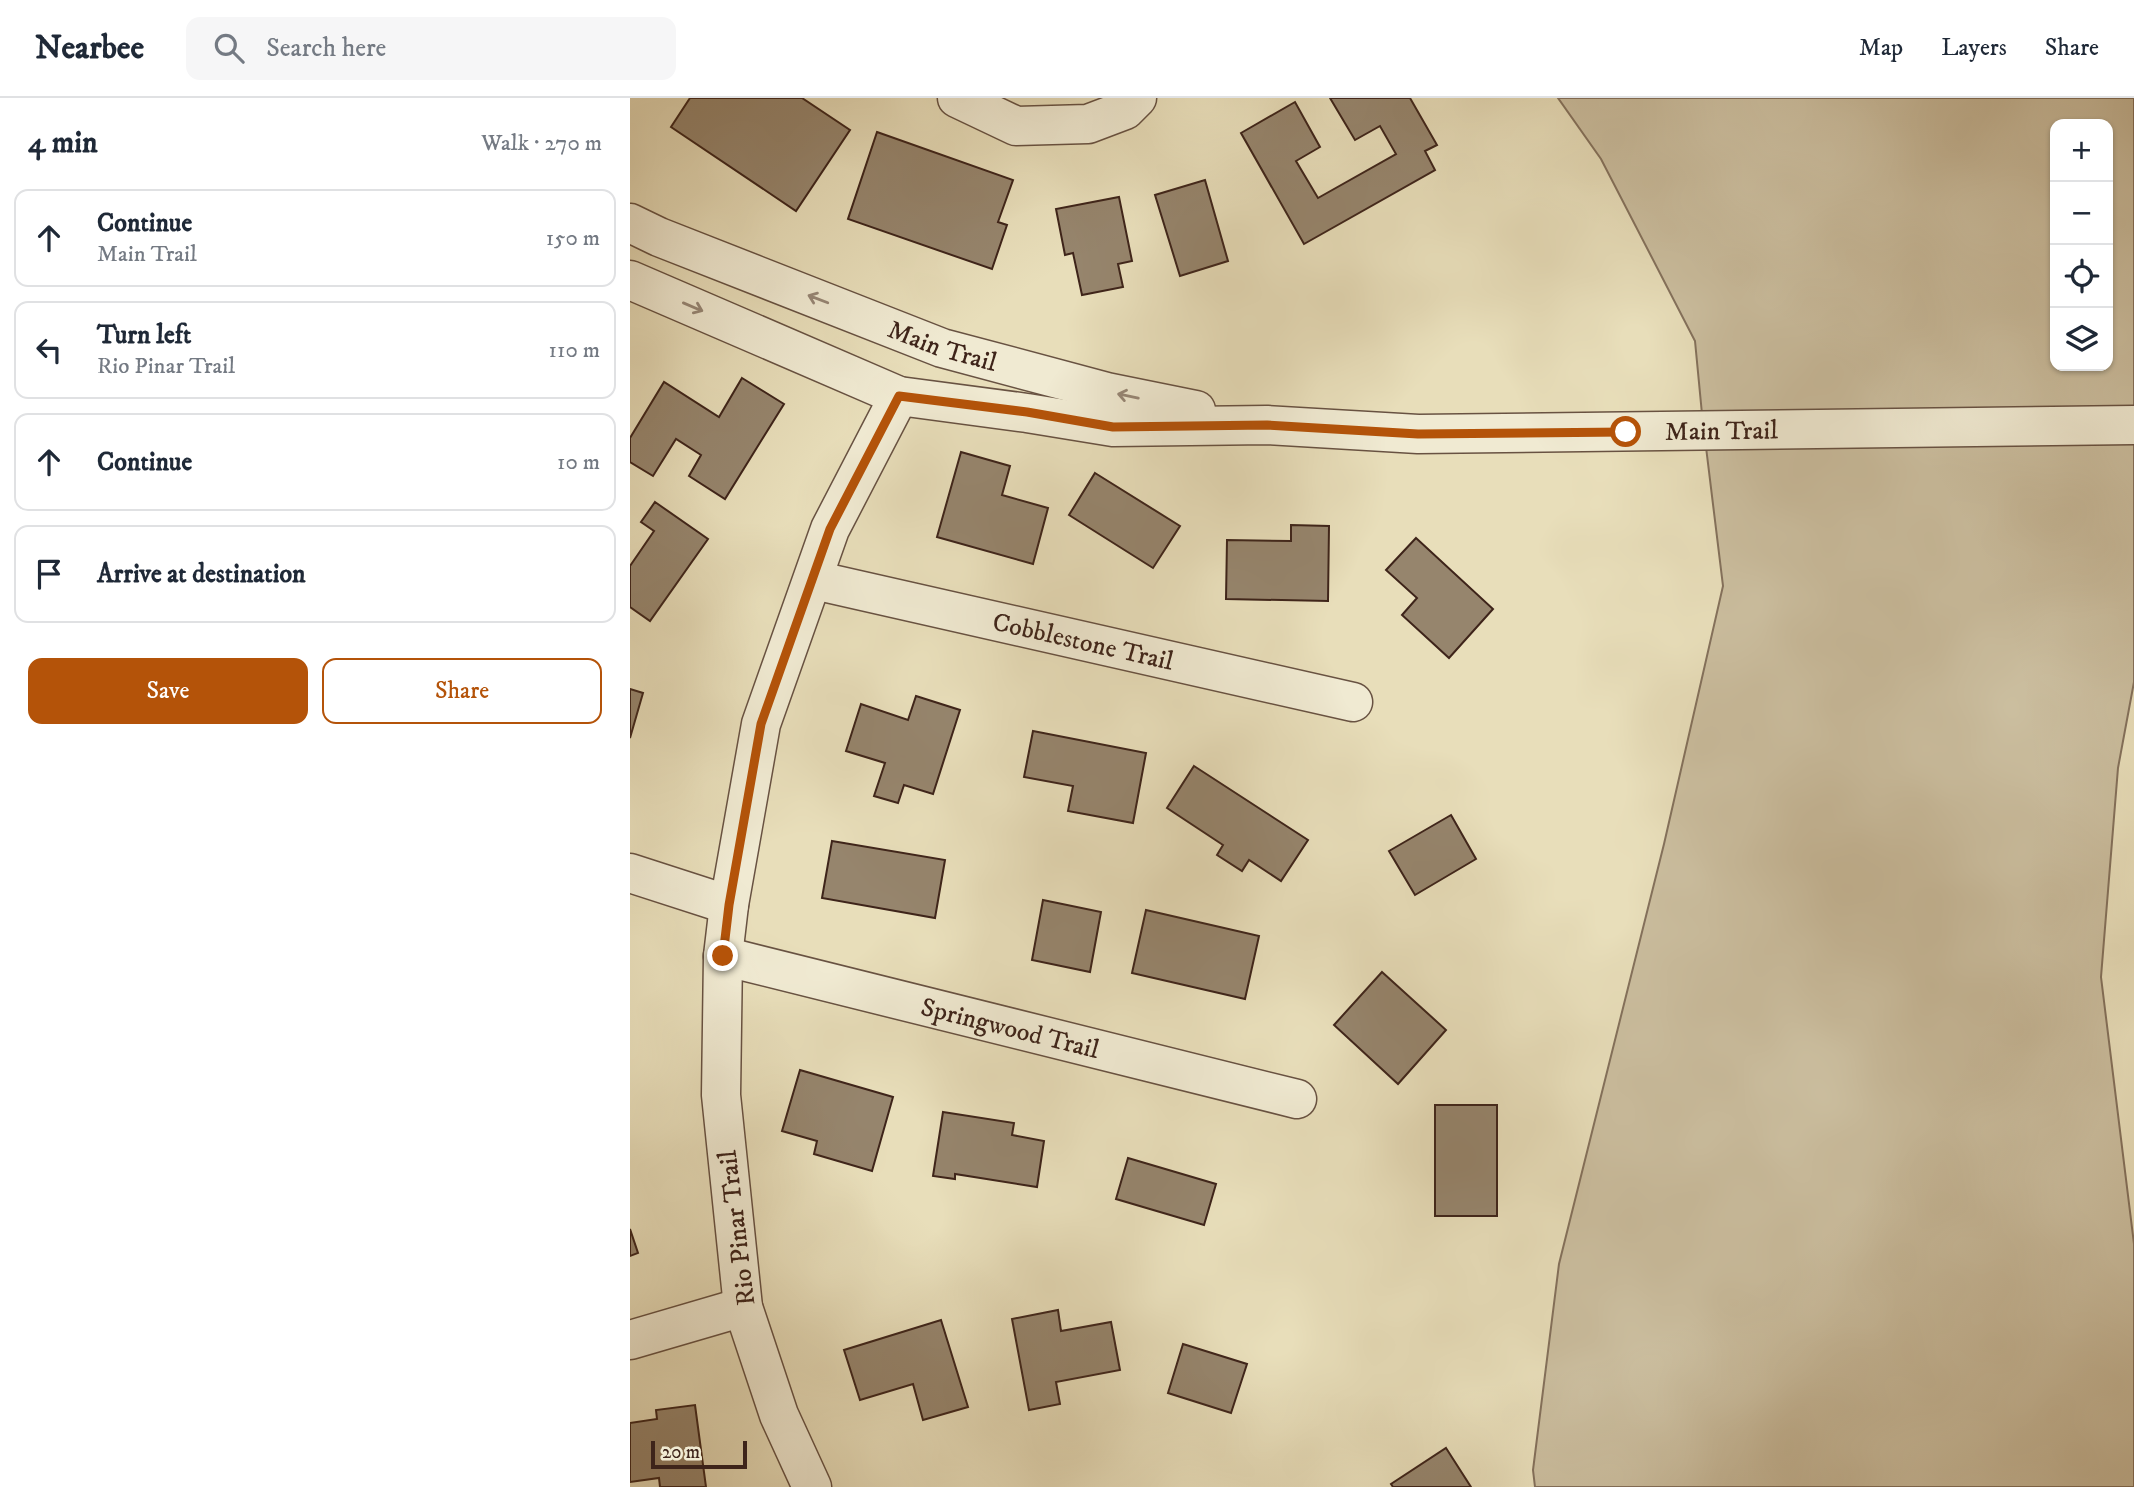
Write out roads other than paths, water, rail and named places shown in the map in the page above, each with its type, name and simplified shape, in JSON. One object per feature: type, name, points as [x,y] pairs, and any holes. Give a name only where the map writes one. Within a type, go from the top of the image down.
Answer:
[{"type":"street","points":[[957,98],[1016,126],[1087,124],[1125,110],[1136,98]]},
{"type":"street","name":"Main Trail","points":[[630,223],[659,237],[942,348],[1107,392],[1267,425]]},
{"type":"street","name":"Main Trail","points":[[630,280],[899,396],[1113,427],[1267,425],[1418,434],[2134,425]]},
{"type":"street","points":[[846,373],[869,319]]},
{"type":"street","points":[[972,405],[982,359]]},
{"type":"street","points":[[630,873],[729,905],[761,724],[830,529],[899,396]]},
{"type":"street","name":"Cobblestone Trail","points":[[814,580],[1353,702]]},
{"type":"street","name":"Rio Pinar Trail","points":[[729,905],[723,956],[721,1095],[743,1307],[779,1415],[812,1487]]},
{"type":"street","name":"Springwood Trail","points":[[723,956],[1297,1099]]},
{"type":"street","points":[[630,1340],[743,1307]]}]
